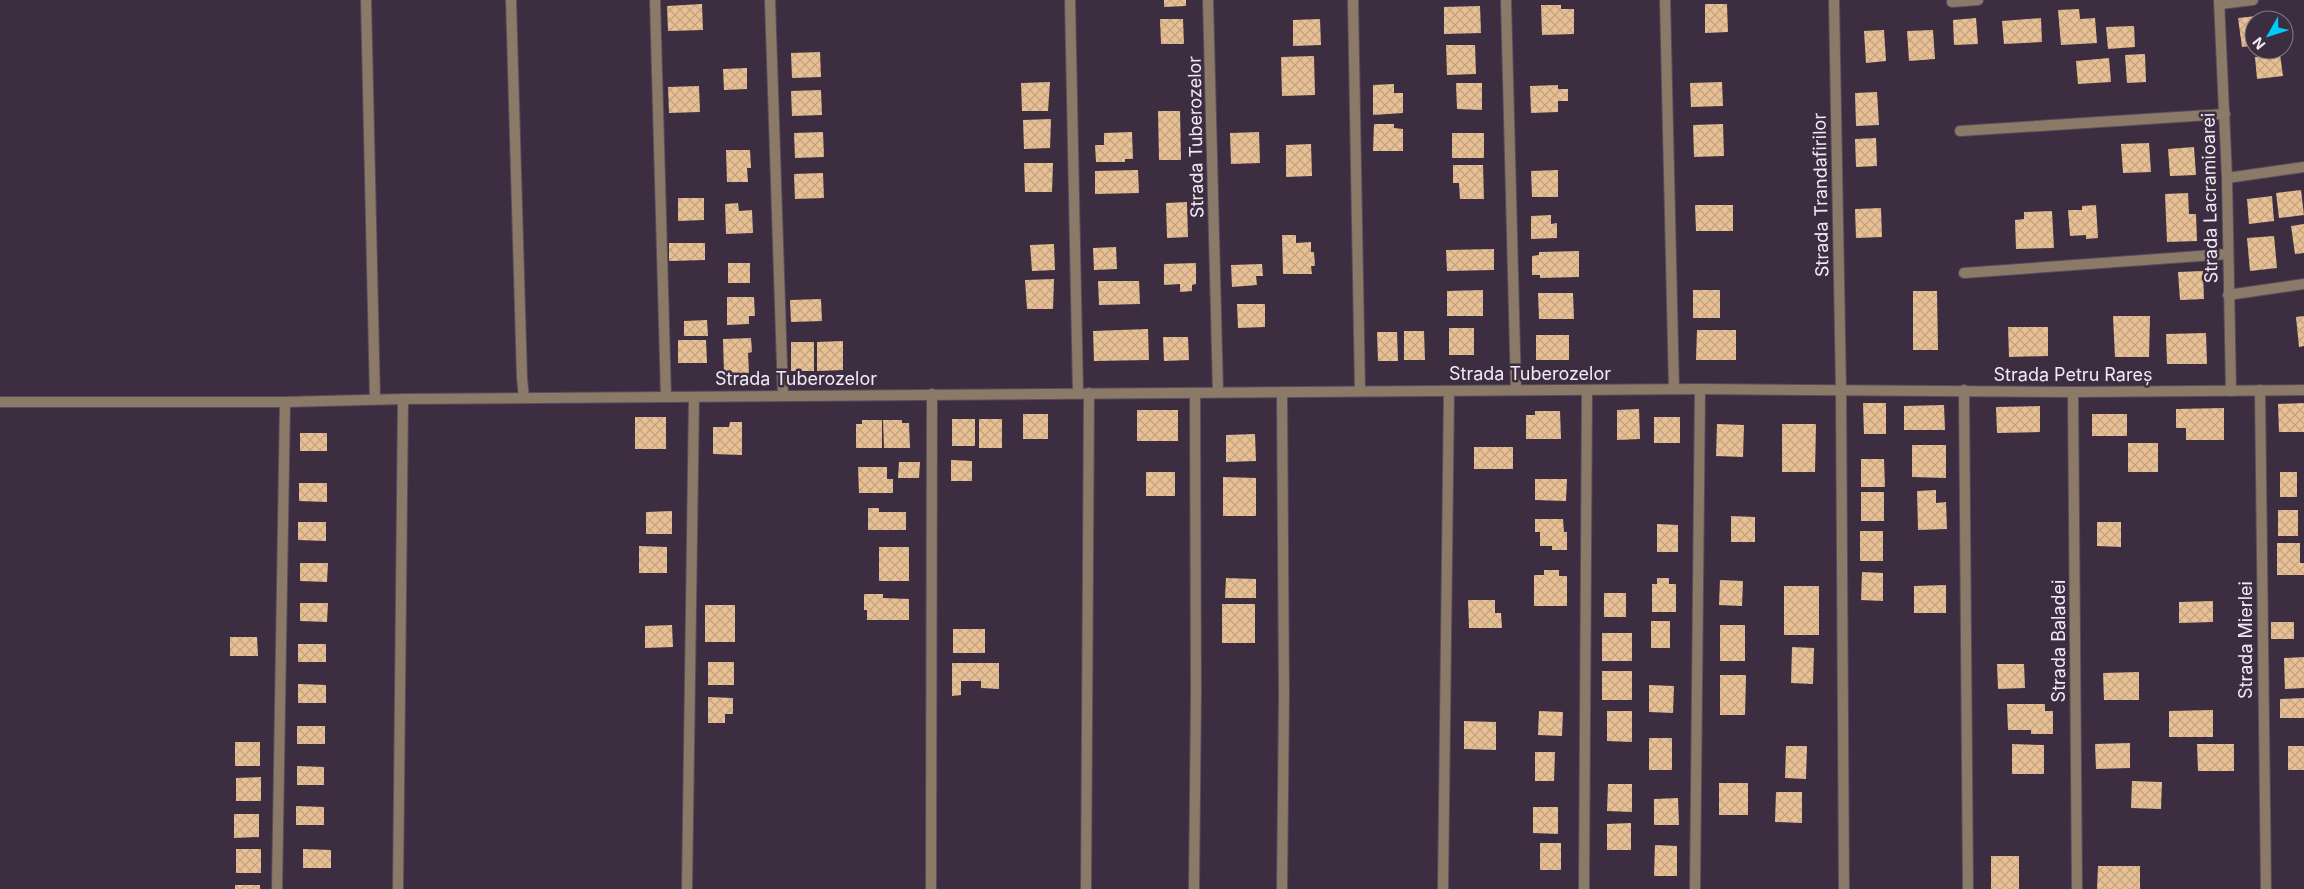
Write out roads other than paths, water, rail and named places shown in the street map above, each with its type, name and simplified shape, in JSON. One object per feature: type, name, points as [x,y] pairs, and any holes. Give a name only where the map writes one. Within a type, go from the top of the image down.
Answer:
[{"type":"street","points":[[366,0],[375,399]]},
{"type":"street","points":[[510,0],[524,398]]},
{"type":"street","points":[[655,0],[666,397]]},
{"type":"street","points":[[770,0],[784,396]]},
{"type":"street","points":[[1070,0],[1084,393],[1086,889]]},
{"type":"street","name":"Strada Tuberozelor","points":[[1208,0],[1218,392]]},
{"type":"street","points":[[1353,0],[1360,391]]},
{"type":"street","points":[[1506,0],[1516,390]]},
{"type":"street","points":[[1665,0],[1674,389]]},
{"type":"street","name":"Strada Trandafirilor","points":[[1834,0],[1841,390],[1844,889]]},
{"type":"street","points":[[1952,2],[1978,0]]},
{"type":"street","name":"Strada Lacramioarei","points":[[2230,391],[2227,178],[2219,2],[2253,0]]},
{"type":"street","points":[[1960,131],[2225,114]]},
{"type":"street","points":[[2227,178],[2304,167]]},
{"type":"street","points":[[1964,273],[2228,254]]},
{"type":"street","points":[[2228,295],[2304,284]]},
{"type":"street","points":[[1696,889],[1700,389]]},
{"type":"street","points":[[1443,889],[1449,390]]},
{"type":"street","name":"Strada Tuberozelor","points":[[0,402],[284,402],[375,399],[1449,390],[1841,390]]},
{"type":"street","name":"Strada Petru Rareș","points":[[1841,390],[2073,392],[2304,390]]},
{"type":"street","points":[[1964,390],[1968,889]]},
{"type":"street","name":"Strada Mierlei","points":[[2260,390],[2266,889]]},
{"type":"street","points":[[1584,889],[1587,391]]},
{"type":"street","points":[[1282,392],[1284,695],[1282,889]]},
{"type":"street","name":"Strada Baladei","points":[[2073,392],[2077,889]]},
{"type":"street","points":[[1194,889],[1196,393]]},
{"type":"street","points":[[931,889],[932,394]]},
{"type":"street","points":[[687,889],[694,396]]},
{"type":"street","points":[[398,889],[403,399]]},
{"type":"street","points":[[277,889],[284,402]]}]
